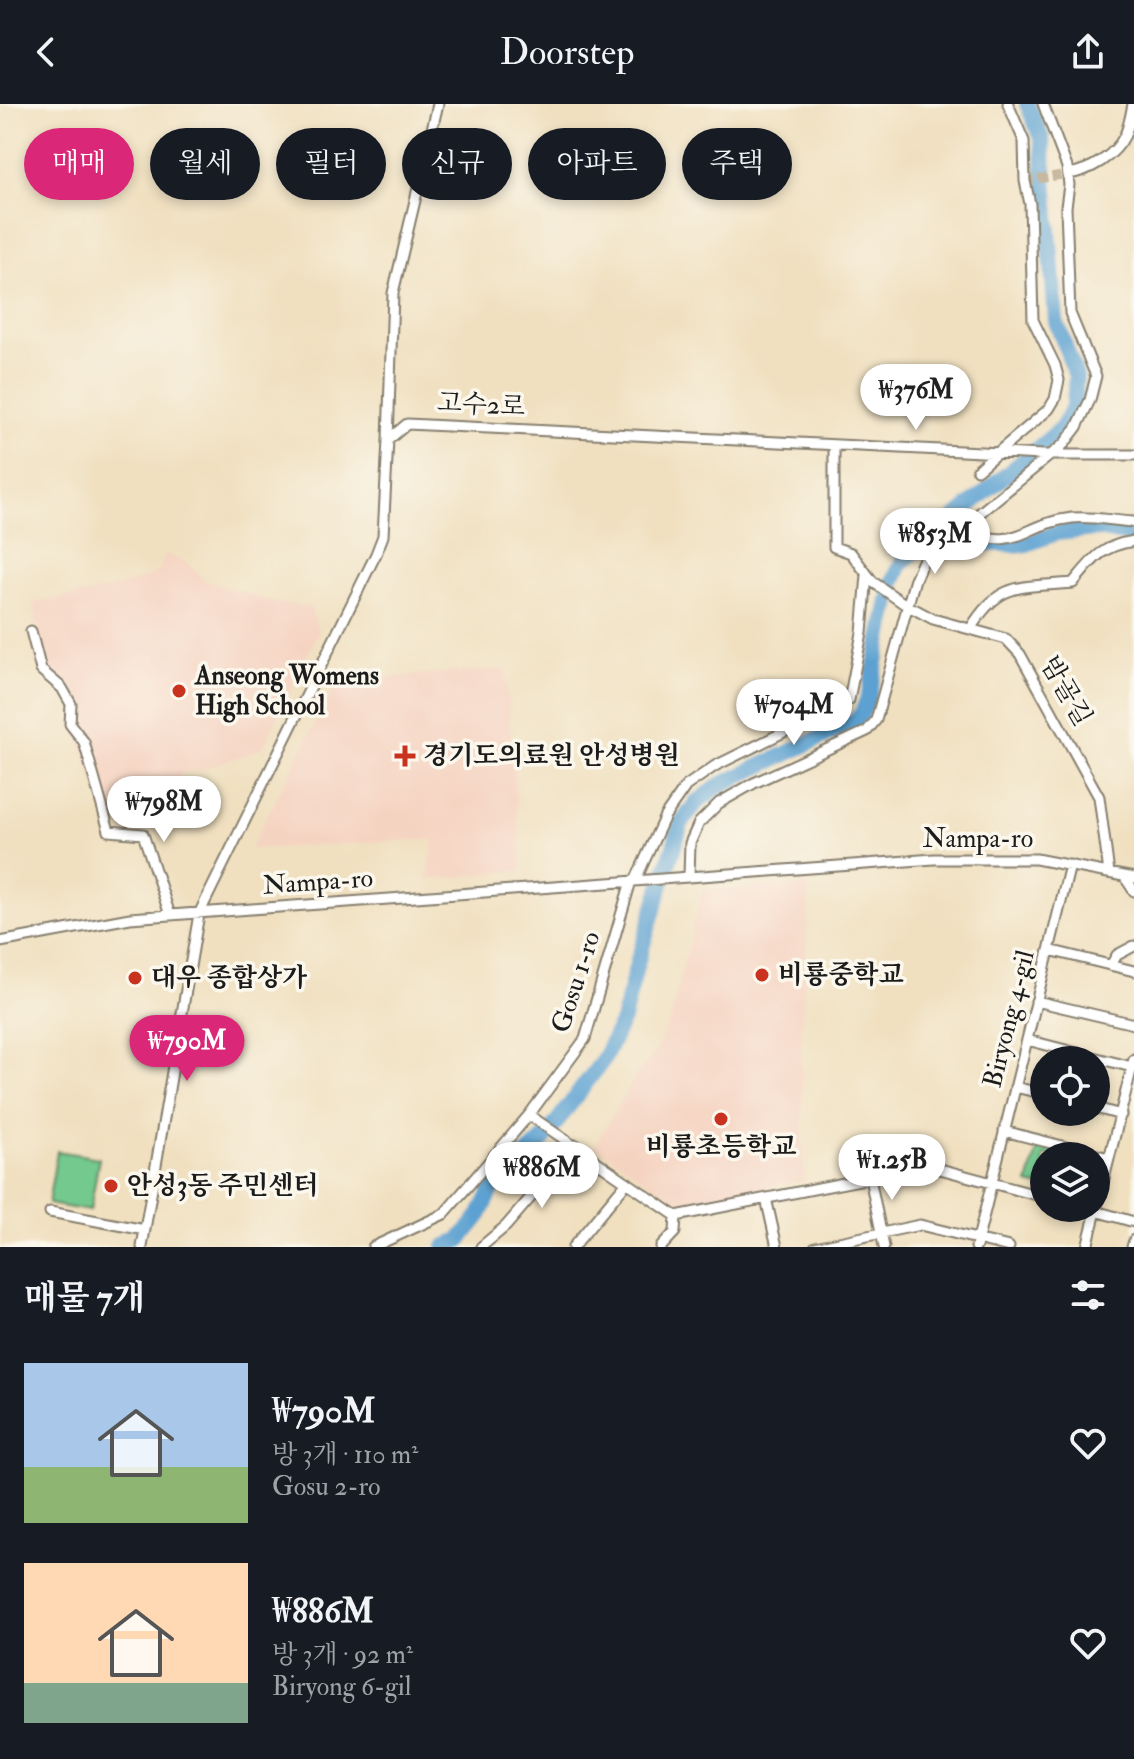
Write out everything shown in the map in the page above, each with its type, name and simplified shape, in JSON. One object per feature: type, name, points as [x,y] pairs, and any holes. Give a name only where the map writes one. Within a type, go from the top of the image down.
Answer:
[{"type":"street","points":[[142,1247],[199,914],[383,536],[393,293],[438,104]]},
{"type":"street","points":[[977,470],[1049,409],[1055,399],[1059,380],[1033,320],[1030,204],[1025,181],[1024,141],[1008,104]]},
{"type":"street","points":[[689,876],[690,843],[699,823],[719,803],[754,783],[867,731],[876,720],[906,604],[923,561],[1048,455],[1077,427],[1090,400],[1096,376],[1070,313],[1066,207],[1068,174],[1043,104]]},
{"type":"street","points":[[1068,174],[1083,172],[1110,154],[1125,135],[1133,104]]},
{"type":"street","name":"고수2로","points":[[388,440],[407,424],[834,446],[1048,455],[1134,455]]},
{"type":"street","name":"밤골길","points":[[834,446],[834,547],[851,553],[870,579],[906,604],[933,619],[1006,639],[1013,647],[1099,797],[1109,873]]},
{"type":"street","points":[[958,530],[999,540],[1017,537],[1057,521],[1104,518],[1134,522]]},
{"type":"street","points":[[971,628],[983,608],[1008,589],[1073,583],[1097,553],[1134,541]]},
{"type":"street","name":"Gosu 1-ro","points":[[373,1247],[444,1214],[529,1115],[585,1039],[636,881],[665,816],[686,786],[715,766],[849,700],[870,579]]},
{"type":"street","points":[[31,631],[41,670],[62,688],[71,704],[70,724],[84,742],[109,831],[143,834],[170,915]]},
{"type":"street","name":"Nampa-ro","points":[[0,942],[130,918],[990,857],[1036,859],[1129,877]]},
{"type":"street","name":"Biryong 4-gil","points":[[976,1243],[1070,865]]},
{"type":"street","points":[[1129,877],[1134,891]]},
{"type":"street","points":[[1111,965],[1117,955],[1134,946]]},
{"type":"street","points":[[1049,950],[1134,971]]},
{"type":"street","points":[[1036,1001],[1134,1024]]},
{"type":"street","points":[[1027,1040],[1133,1063],[1110,1154]]},
{"type":"street","points":[[1015,1087],[1030,1091]]},
{"type":"street","points":[[1110,1112],[1121,1115]]},
{"type":"street","points":[[529,1115],[676,1216],[870,1178],[940,1169],[1030,1193]]},
{"type":"street","points":[[1004,1131],[1047,1142]]},
{"type":"street","points":[[481,1247],[506,1226],[576,1145]]},
{"type":"street","points":[[870,1178],[884,1247]]},
{"type":"street","points":[[573,1247],[627,1182]]},
{"type":"street","points":[[766,1198],[777,1247]]},
{"type":"street","points":[[50,1212],[145,1230]]},
{"type":"street","points":[[1110,1215],[1134,1222]]},
{"type":"street","points":[[661,1247],[675,1232],[676,1216]]},
{"type":"street","points":[[1087,1247],[1093,1222]]},
{"type":"street","points":[[815,1247],[920,1225],[976,1243],[1009,1247]]},
{"type":"street","points":[[1132,1247],[1134,1240]]},
{"type":"shaded area","name":"Anseong Womens High School","points":[[165,554],[184,561],[206,581],[275,603],[310,607],[319,631],[263,748],[196,772],[185,772],[143,810],[110,825],[75,727],[75,702],[65,685],[41,670],[34,602],[98,592],[145,578],[160,570]]},
{"type":"shaded area","name":"경기도의료원 안성병원","points":[[505,669],[522,870],[427,880],[434,839],[250,849],[338,680]]},
{"type":"shaded area","points":[[809,885],[801,1046],[804,1181],[677,1203],[595,1145],[638,1072],[655,1053],[670,1020],[702,890]]},
{"type":"green space","points":[[57,1151],[99,1158],[90,1211],[48,1204]]},
{"type":"waterway","points":[[445,1247],[460,1240],[480,1215],[494,1185],[545,1138],[603,1060],[623,1019],[638,960],[681,824],[696,803],[722,784],[854,722],[862,713],[869,695],[893,582],[902,562],[1062,428],[1074,405],[1076,376],[1056,321],[1042,139],[1027,104]]},
{"type":"waterway","points":[[940,532],[979,543],[1024,545],[1056,533],[1097,529],[1134,536]]},
{"type":"tunnel","points":[[1025,181],[1068,174]]},
{"type":"place","name":"Anseong Womens High School","points":[[179,691]]},
{"type":"place","name":"경기도의료원 안성병원","points":[[405,756]]},
{"type":"place","name":"비룡중학교","points":[[762,975]]},
{"type":"place","name":"대우 종합상가","points":[[135,978]]},
{"type":"place","name":"비룡초등학교","points":[[721,1119]]},
{"type":"place","name":"안성3동 주민센터","points":[[111,1186]]}]
